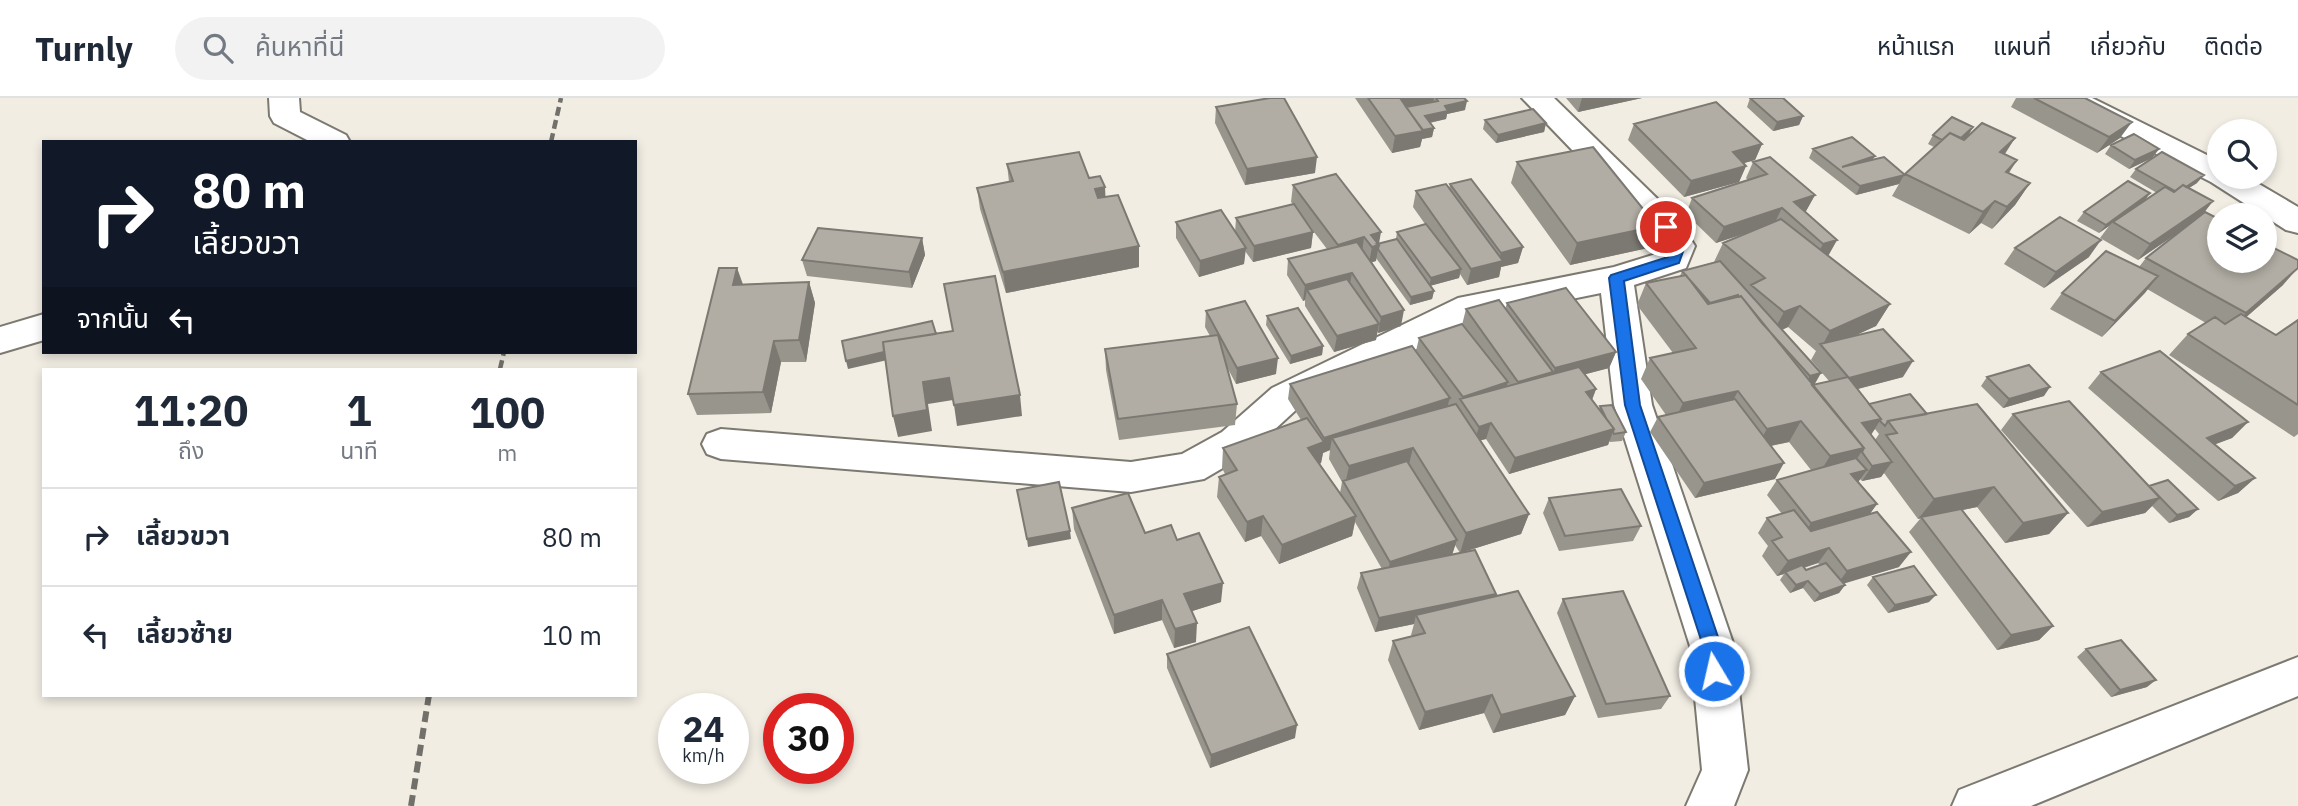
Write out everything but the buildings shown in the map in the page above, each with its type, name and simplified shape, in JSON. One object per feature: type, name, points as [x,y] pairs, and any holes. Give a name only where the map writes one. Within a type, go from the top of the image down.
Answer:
[{"type":"street","points":[[285,98],[285,116],[331,140]]},
{"type":"street","points":[[722,443],[1131,477],[1190,468],[1236,442],[1284,398],[1470,307],[1616,278],[1674,260],[1678,246],[1666,227],[1537,98]]},
{"type":"street","points":[[2068,98],[2207,168]]},
{"type":"street","points":[[2244,189],[2298,222]]},
{"type":"street","points":[[1616,278],[1633,405],[1712,646],[1725,770],[1710,806]]},
{"type":"street","points":[[0,340],[42,328]]},
{"type":"street","points":[[1976,806],[2298,676]]},
{"type":"railway","points":[[551,140],[561,98]]},
{"type":"railway","points":[[500,368],[504,354]]},
{"type":"railway","points":[[411,806],[429,697]]},
{"type":"route","points":[[1666,227],[1678,246],[1674,260],[1616,278],[1633,405],[1712,646],[1714,671]]}]
